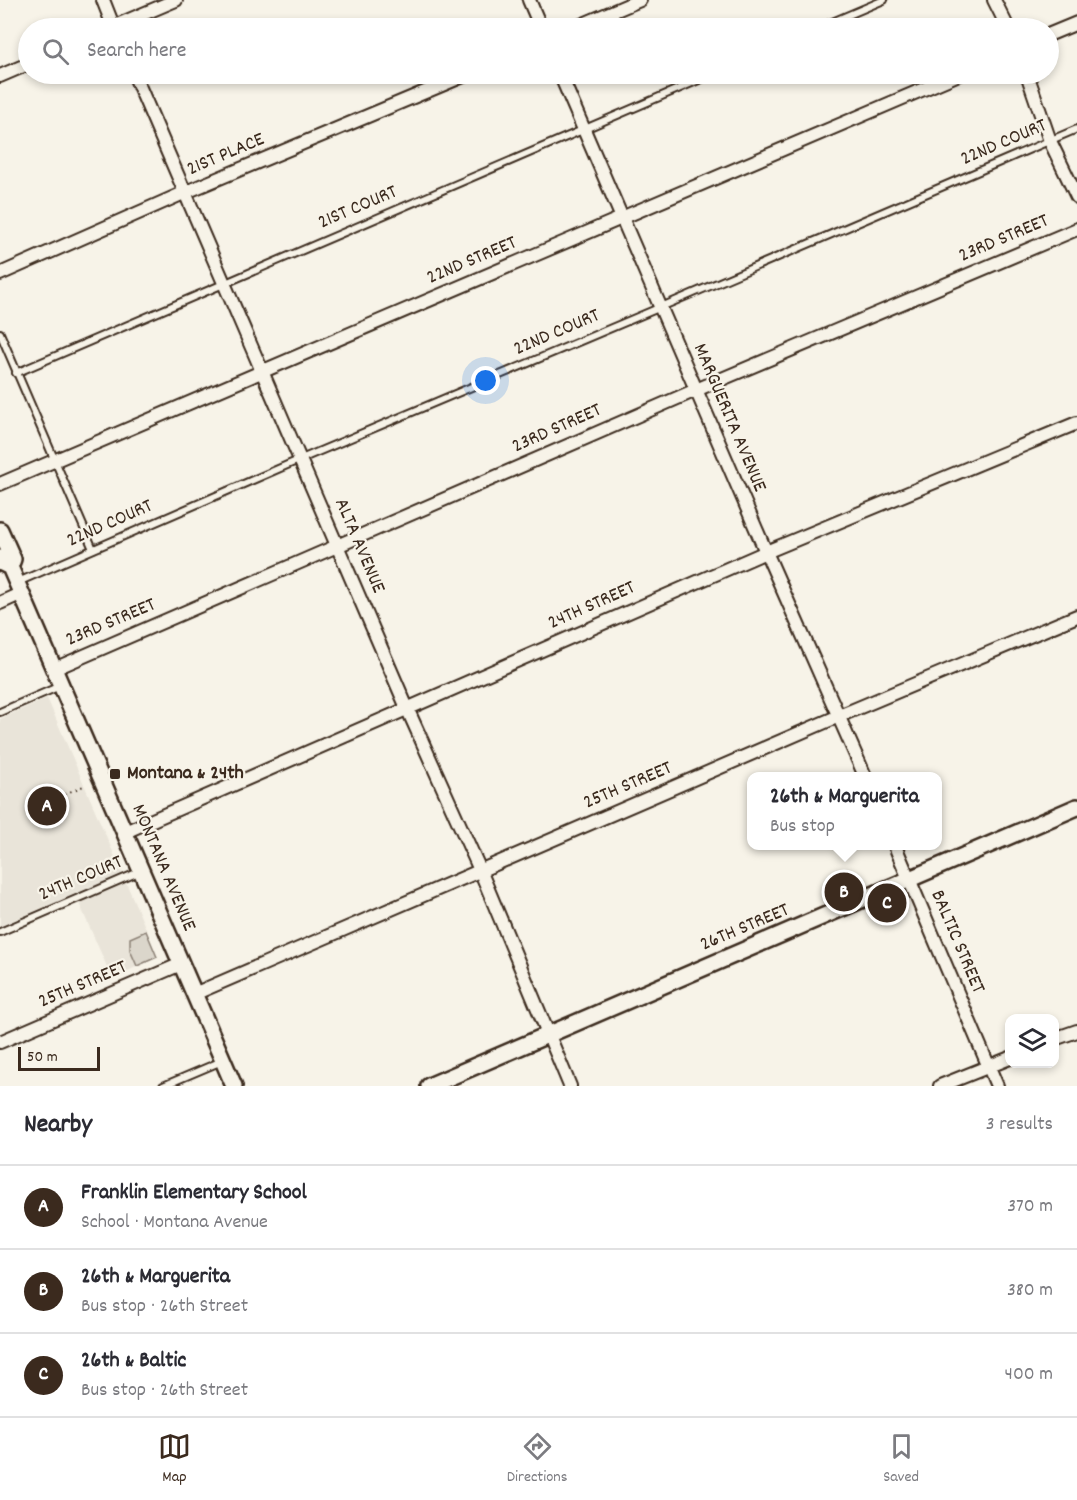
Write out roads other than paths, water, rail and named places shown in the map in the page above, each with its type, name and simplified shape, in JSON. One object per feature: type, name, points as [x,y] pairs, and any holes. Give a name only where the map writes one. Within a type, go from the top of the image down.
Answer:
[{"type":"street","points":[[103,0],[109,18]]},
{"type":"street","points":[[136,18],[176,0]]},
{"type":"street","points":[[529,0],[537,18]]},
{"type":"street","points":[[598,18],[640,0]]},
{"type":"street","points":[[994,0],[1003,18]]},
{"type":"street","points":[[1059,30],[1077,23]]},
{"type":"street","points":[[0,76],[18,68]]},
{"type":"street","name":"ALTA AVENUE","points":[[138,84],[407,708],[480,870],[570,1086]]},
{"type":"street","name":"21ST PLACE","points":[[0,274],[186,192],[444,84]]},
{"type":"street","name":"MARGUERITA AVENUE","points":[[564,84],[863,772]]},
{"type":"street","name":"22ND STREET","points":[[0,484],[262,370],[936,84]]},
{"type":"street","points":[[1030,84],[1050,141],[1077,196]]},
{"type":"street","name":"23RD STREET","points":[[54,669],[696,390],[1077,229]]},
{"type":"street","name":"24TH STREET","points":[[125,832],[766,552],[1077,423]]},
{"type":"street","name":"MONTANA AVENUE","points":[[0,530],[13,559],[5,562],[19,588],[234,1086]]},
{"type":"street","points":[[0,603],[19,588]]},
{"type":"street","name":"25TH STREET","points":[[194,994],[1077,616]]},
{"type":"street","name":"26TH STREET","points":[[429,1086],[1077,807]]},
{"type":"street","points":[[896,850],[909,880]]},
{"type":"street","name":"BALTIC STREET","points":[[909,880],[997,1086]]},
{"type":"street","name":"25TH STREET","points":[[0,1042],[181,964]]},
{"type":"street","points":[[1059,1037],[1077,1031]]},
{"type":"street","points":[[940,1086],[1005,1060]]},
{"type":"lane","points":[[842,18],[884,0]]},
{"type":"lane","name":"21ST COURT","points":[[16,373],[690,84]]},
{"type":"lane","name":"22ND COURT","points":[[19,588],[93,549],[1077,129]]},
{"type":"lane","points":[[0,333],[93,549]]},
{"type":"lane","points":[[0,712],[61,686]]},
{"type":"lane","name":"24TH COURT","points":[[0,932],[141,871]]},
{"type":"lane","points":[[163,1086],[223,1060]]},
{"type":"place","name":"Montana & 24th","points":[[115,774]]},
{"type":"place","name":"Franklin Elementary School","points":[[47,806]]},
{"type":"place","name":"26th & Marguerita","points":[[844,892]]},
{"type":"place","name":"26th & Baltic","points":[[887,903]]}]
